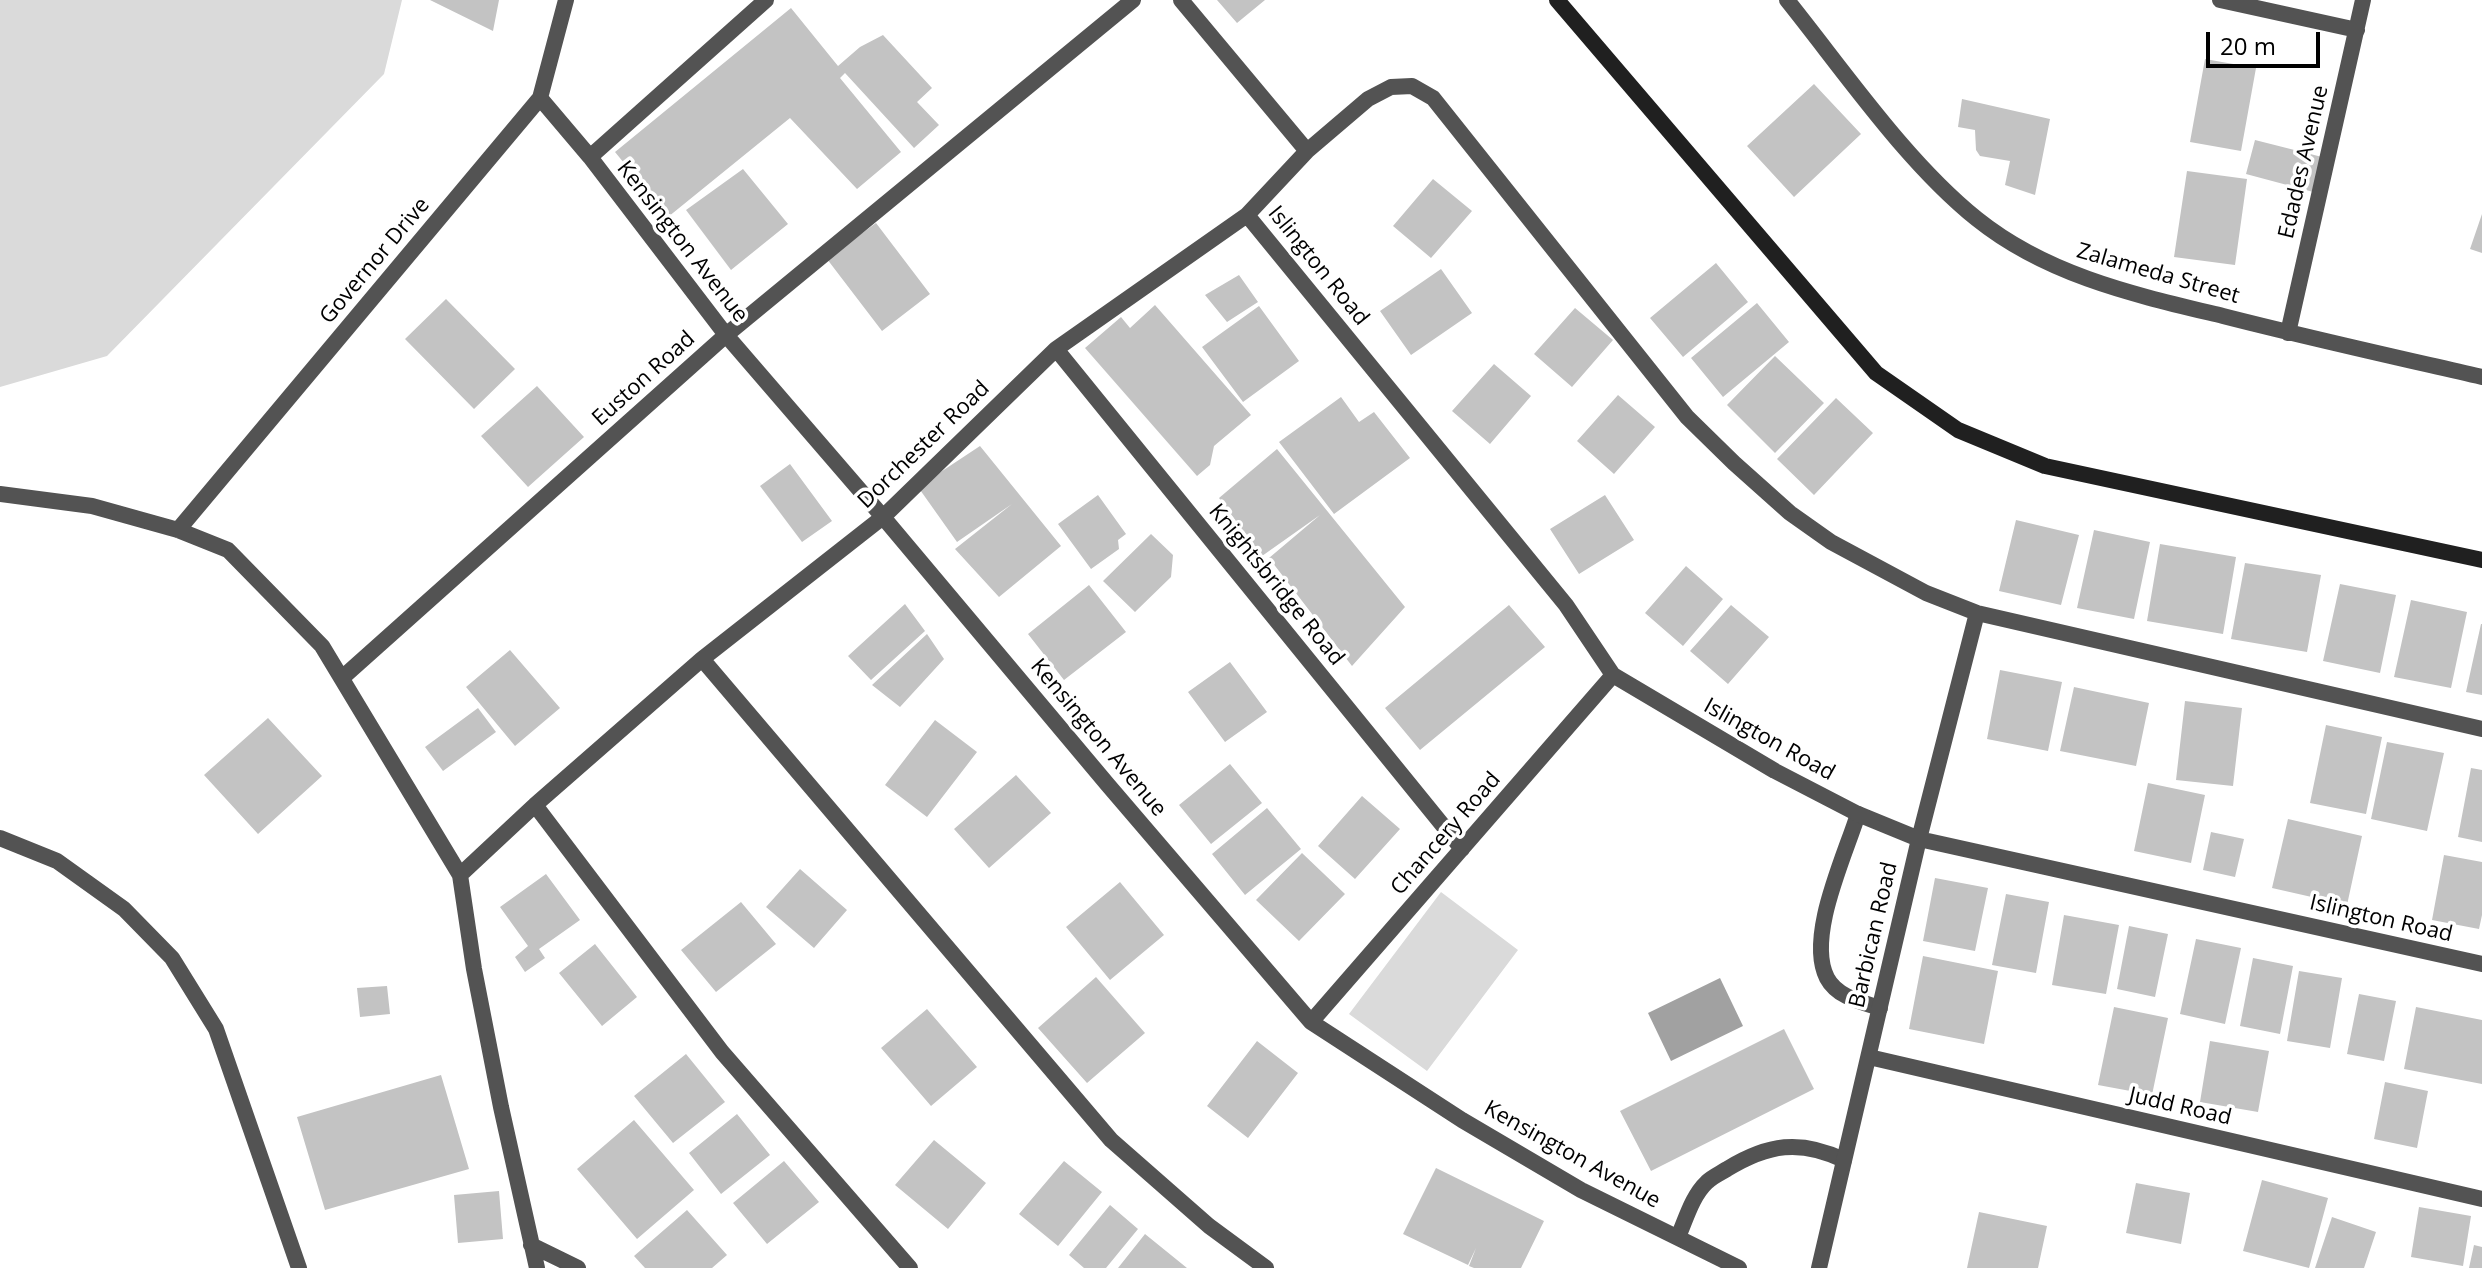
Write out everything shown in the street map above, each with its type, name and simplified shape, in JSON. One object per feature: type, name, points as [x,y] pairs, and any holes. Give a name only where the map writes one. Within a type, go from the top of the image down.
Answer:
[{"type":"street","name":"Governor Drive","points":[[178,530],[540,98],[566,0]]},
{"type":"street","points":[[590,157],[766,0]]},
{"type":"street","name":"Euston Road","points":[[342,678],[726,335],[1133,0]]},
{"type":"street","points":[[1181,0],[1307,151]]},
{"type":"street","points":[[1557,0],[1876,373],[1958,430],[2045,466],[2482,560]]},
{"type":"street","name":"Zalameda Street","points":[[1787,0],[1933,178],[1976,218],[2046,264],[2131,293],[2482,377]]},
{"type":"street","points":[[2220,0],[2357,30]]},
{"type":"street","name":"Edades Avenue","points":[[2288,333],[2363,0]]},
{"type":"street","name":"Dorchester Road","points":[[460,875],[702,659],[883,517],[1056,349],[1247,215],[1307,151],[1368,99],[1391,87],[1412,86],[1433,98],[1687,417],[1734,463],[1790,513],[1831,542],[1926,593],[1977,613]]},
{"type":"street","name":"Kensington Avenue","points":[[540,98],[590,157],[726,335],[1311,1022],[1520,1155],[1581,1190],[1739,1268]]},
{"type":"street","name":"Islington Road","points":[[1247,215],[1566,605],[1613,675],[1775,771],[1858,814],[1919,839],[2482,964]]},
{"type":"street","name":"Knightsbridge Road","points":[[1056,349],[1462,849]]},
{"type":"street","points":[[0,494],[92,506],[178,530],[228,550],[322,646],[460,875],[474,969],[537,1268]]},
{"type":"street","points":[[1977,613],[2482,729]]},
{"type":"street","name":"Barbican Road","points":[[1819,1268],[1919,839],[1977,613]]},
{"type":"street","points":[[702,659],[1111,1140],[1209,1226],[1266,1268]]},
{"type":"street","name":"Chancery Road","points":[[1311,1022],[1613,675]]},
{"type":"street","points":[[535,805],[722,1052],[910,1268]]},
{"type":"street","points":[[1858,814],[1822,924],[1822,962],[1828,980],[1849,999],[1880,1008]]},
{"type":"street","points":[[0,838],[57,861],[124,909],[172,958],[216,1029],[299,1268]]},
{"type":"street","name":"Judd Road","points":[[1869,1057],[2482,1199]]},
{"type":"street","points":[[1678,1237],[1692,1204],[1707,1182],[1748,1156],[1784,1146],[1821,1149],[1844,1160]]},
{"type":"street","points":[[531,1245],[578,1268]]},
{"type":"shaded area","points":[[0,0],[402,0],[384,74],[107,356],[0,387]]},
{"type":"shaded area","points":[[1441,892],[1518,950],[1427,1071],[1349,1014]]},
{"type":"shaded area","points":[[1720,978],[1743,1026],[1671,1061],[1648,1013]]},
{"type":"building","points":[[430,0],[499,0],[493,31]]},
{"type":"building","points":[[1217,0],[1265,0],[1237,23]]},
{"type":"building","points":[[791,8],[838,66],[860,47],[883,35],[932,88],[917,102],[939,125],[914,148],[845,73],[840,78],[901,152],[857,189],[790,118],[668,217],[615,152]]},
{"type":"building","points":[[2205,59],[2256,68],[2241,151],[2190,142]]},
{"type":"building","points":[[1814,84],[1861,134],[1794,197],[1747,146]]},
{"type":"building","points":[[1962,99],[2050,119],[2035,195],[2005,185],[2010,161],[1980,156],[1976,150],[1975,130],[1958,127]]},
{"type":"building","points":[[2255,140],[2326,158],[2317,193],[2246,174]]},
{"type":"building","points":[[743,169],[788,224],[731,270],[686,210]]},
{"type":"building","points":[[2187,171],[2247,179],[2235,265],[2174,257]]},
{"type":"building","points":[[1433,179],[1472,211],[1431,258],[1393,226]]},
{"type":"building","points":[[2482,214],[2482,253],[2470,249]]},
{"type":"building","points":[[876,223],[930,294],[882,331],[827,259]]},
{"type":"building","points":[[1716,263],[1748,302],[1683,357],[1650,318]]},
{"type":"building","points":[[1441,269],[1472,313],[1411,355],[1380,311]]},
{"type":"building","points":[[1239,275],[1258,302],[1227,322],[1205,295]]},
{"type":"building","points":[[446,299],[515,369],[474,409],[405,339]]},
{"type":"building","points":[[1757,303],[1789,342],[1723,397],[1691,358]]},
{"type":"building","points":[[1155,305],[1251,415],[1214,446],[1210,465],[1197,476],[1085,348],[1121,317],[1130,328]]},
{"type":"building","points":[[1259,306],[1299,361],[1243,402],[1202,347]]},
{"type":"building","points":[[1575,308],[1613,340],[1572,387],[1534,354]]},
{"type":"building","points":[[1775,356],[1824,403],[1775,453],[1727,405]]},
{"type":"building","points":[[1494,364],[1531,396],[1490,444],[1452,411]]},
{"type":"building","points":[[537,386],[584,437],[528,487],[481,436]]},
{"type":"building","points":[[1618,395],[1655,427],[1614,474],[1577,441]]},
{"type":"building","points":[[1341,397],[1359,422],[1374,412],[1410,458],[1334,514],[1279,442]]},
{"type":"building","points":[[1836,398],[1873,433],[1814,495],[1777,459]]},
{"type":"building","points":[[980,446],[1061,546],[999,597],[955,549],[1012,504],[957,542],[918,487]]},
{"type":"building","points":[[1277,449],[1405,607],[1352,666],[1269,558],[1320,515],[1262,556],[1219,498]]},
{"type":"building","points":[[790,464],[832,521],[802,542],[760,486]]},
{"type":"building","points":[[1098,495],[1126,534],[1118,540],[1119,549],[1091,569],[1058,524]]},
{"type":"building","points":[[1605,495],[1634,540],[1579,574],[1550,529]]},
{"type":"building","points":[[2016,520],[2079,535],[2061,605],[1999,591]]},
{"type":"building","points":[[2094,530],[2150,542],[2134,619],[2077,608]]},
{"type":"building","points":[[1151,534],[1173,555],[1171,577],[1135,612],[1103,581]]},
{"type":"building","points":[[2160,544],[2236,557],[2223,634],[2147,621]]},
{"type":"building","points":[[2245,563],[2321,575],[2307,652],[2231,639]]},
{"type":"building","points":[[1686,566],[1723,599],[1683,646],[1645,613]]},
{"type":"building","points":[[2340,584],[2396,595],[2380,673],[2323,661]]},
{"type":"building","points":[[1089,585],[1126,632],[1064,680],[1028,634]]},
{"type":"building","points":[[2411,600],[2467,612],[2451,688],[2394,677]]},
{"type":"building","points":[[905,604],[925,631],[871,680],[848,656]]},
{"type":"building","points":[[1509,605],[1545,647],[1420,750],[1385,708]]},
{"type":"building","points":[[1731,605],[1769,637],[1728,684],[1690,651]]},
{"type":"building","points":[[2482,624],[2482,695],[2466,692]]},
{"type":"building","points":[[927,634],[944,659],[900,707],[872,685]]},
{"type":"building","points":[[510,650],[560,708],[515,746],[466,687]]},
{"type":"building","points":[[1230,662],[1267,712],[1225,742],[1188,692]]},
{"type":"building","points":[[2000,670],[2062,682],[2048,751],[1987,739]]},
{"type":"building","points":[[2074,687],[2149,703],[2136,766],[2060,751]]},
{"type":"building","points":[[2185,701],[2242,708],[2233,786],[2176,780]]},
{"type":"building","points":[[478,708],[496,732],[443,771],[425,747]]},
{"type":"building","points":[[268,718],[322,776],[258,834],[204,775]]},
{"type":"building","points":[[935,720],[977,752],[927,817],[885,785]]},
{"type":"building","points":[[2326,725],[2382,737],[2366,814],[2310,803]]},
{"type":"building","points":[[2387,742],[2444,753],[2427,831],[2371,819]]},
{"type":"building","points":[[1230,764],[1262,803],[1211,844],[1179,805]]},
{"type":"building","points":[[2471,768],[2482,770],[2482,842],[2458,837]]},
{"type":"building","points":[[1016,775],[1051,813],[989,868],[954,829]]},
{"type":"building","points":[[2148,783],[2205,795],[2191,863],[2134,851]]},
{"type":"building","points":[[1362,796],[1400,829],[1355,879],[1318,846]]},
{"type":"building","points":[[1267,808],[1301,849],[1245,895],[1212,854]]},
{"type":"building","points":[[2288,819],[2362,836],[2347,905],[2272,888]]},
{"type":"building","points":[[2211,832],[2244,839],[2235,877],[2203,870]]},
{"type":"building","points":[[1302,853],[1345,894],[1299,941],[1256,900]]},
{"type":"building","points":[[2444,855],[2482,862],[2479,929],[2432,920]]},
{"type":"building","points":[[800,869],[847,910],[814,948],[766,907]]},
{"type":"building","points":[[546,874],[580,920],[539,949],[545,958],[525,972],[515,957],[528,946],[500,907]]},
{"type":"building","points":[[1935,878],[1988,888],[1975,951],[1923,941]]},
{"type":"building","points":[[1120,882],[1164,935],[1110,980],[1066,927]]},
{"type":"building","points":[[2006,894],[2049,902],[2036,973],[1992,965]]},
{"type":"building","points":[[741,902],[776,944],[716,992],[681,950]]},
{"type":"building","points":[[2064,915],[2119,925],[2106,994],[2052,985]]},
{"type":"building","points":[[2129,926],[2168,934],[2155,997],[2117,989]]},
{"type":"building","points":[[2196,939],[2241,948],[2225,1024],[2180,1014]]},
{"type":"building","points":[[595,944],[637,997],[602,1026],[559,973]]},
{"type":"building","points":[[1923,956],[1998,971],[1984,1044],[1909,1029]]},
{"type":"building","points":[[2253,958],[2293,966],[2280,1034],[2240,1026]]},
{"type":"building","points":[[2299,971],[2342,978],[2330,1048],[2287,1041]]},
{"type":"building","points":[[1096,977],[1145,1033],[1087,1083],[1038,1028]]},
{"type":"building","points":[[387,986],[390,1014],[360,1017],[357,988]]},
{"type":"building","points":[[2359,994],[2396,1001],[2384,1061],[2347,1054]]},
{"type":"building","points":[[2114,1007],[2168,1018],[2152,1095],[2098,1085]]},
{"type":"building","points":[[2416,1007],[2482,1020],[2482,1084],[2404,1069]]},
{"type":"building","points":[[927,1009],[977,1067],[931,1106],[881,1048]]},
{"type":"building","points":[[1784,1029],[1814,1089],[1651,1171],[1620,1111]]},
{"type":"building","points":[[1257,1041],[1298,1073],[1248,1138],[1207,1106]]},
{"type":"building","points":[[2210,1041],[2269,1051],[2258,1112],[2200,1102]]},
{"type":"building","points":[[686,1054],[725,1102],[673,1143],[634,1096]]},
{"type":"building","points":[[441,1075],[469,1169],[325,1210],[297,1117]]},
{"type":"building","points":[[2385,1082],[2428,1091],[2417,1148],[2374,1139]]},
{"type":"building","points":[[737,1114],[770,1155],[721,1194],[689,1153]]},
{"type":"building","points":[[634,1120],[694,1190],[637,1239],[577,1169]]},
{"type":"building","points":[[934,1140],[986,1183],[948,1229],[895,1185]]},
{"type":"building","points":[[784,1161],[819,1202],[767,1244],[733,1203]]},
{"type":"building","points":[[1064,1161],[1102,1192],[1058,1246],[1019,1214]]},
{"type":"building","points":[[1436,1168],[1544,1221],[1521,1268],[1474,1268],[1469,1266],[1476,1248],[1468,1265],[1403,1234]]},
{"type":"building","points":[[2262,1180],[2328,1198],[2309,1268],[2243,1251]]},
{"type":"building","points":[[2136,1183],[2190,1193],[2181,1244],[2126,1233]]},
{"type":"building","points":[[499,1191],[503,1239],[458,1243],[454,1195]]},
{"type":"building","points":[[1110,1205],[1138,1229],[1106,1268],[1084,1268],[1069,1255]]},
{"type":"building","points":[[2419,1207],[2471,1216],[2463,1266],[2411,1257]]},
{"type":"building","points":[[687,1210],[727,1255],[712,1268],[645,1268],[634,1256]]},
{"type":"building","points":[[1979,1212],[2047,1226],[2038,1268],[1967,1268]]},
{"type":"building","points":[[2332,1217],[2376,1232],[2364,1268],[2315,1268]]},
{"type":"building","points":[[1145,1234],[1187,1268],[1118,1268]]},
{"type":"building","points":[[2474,1245],[2482,1247],[2482,1268],[2469,1268]]}]
